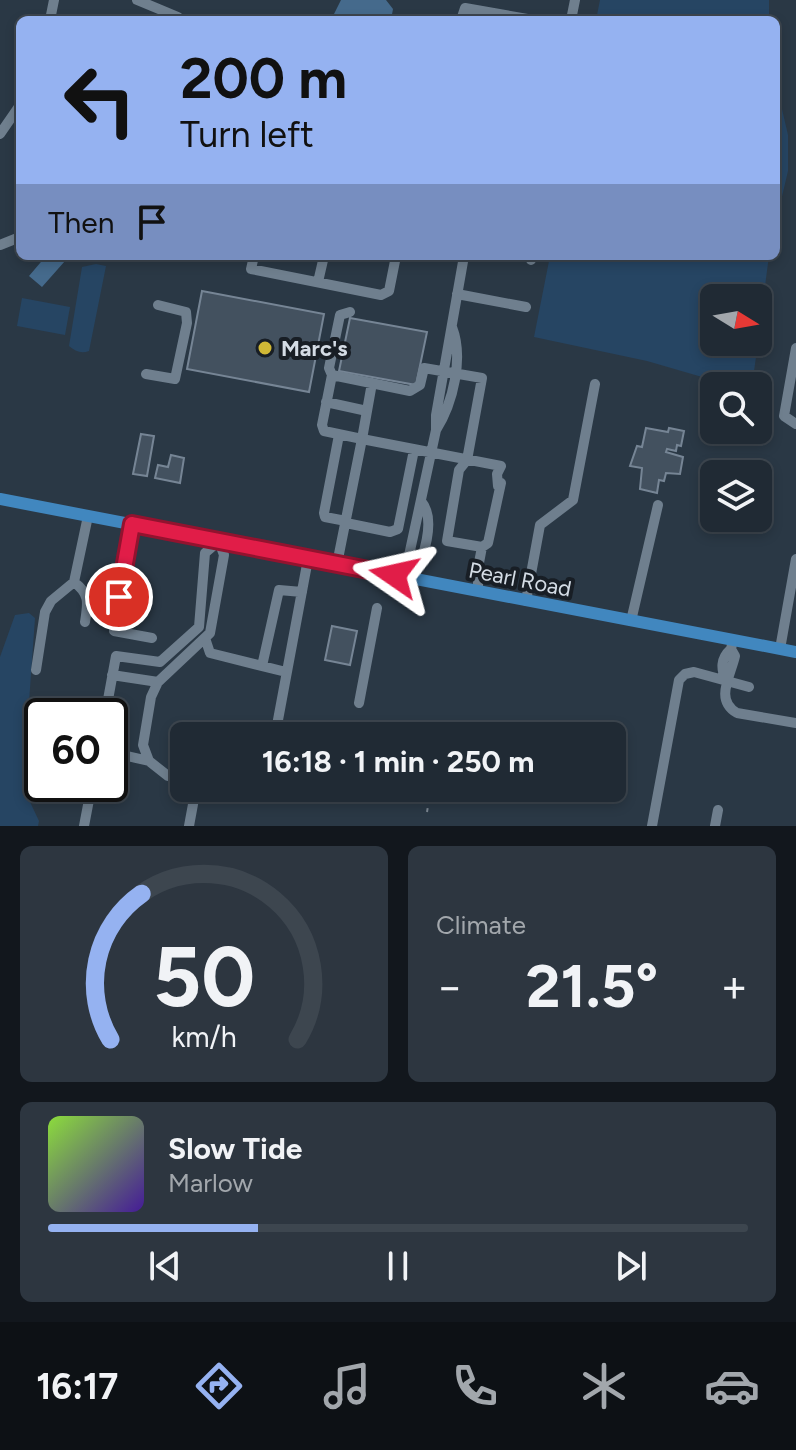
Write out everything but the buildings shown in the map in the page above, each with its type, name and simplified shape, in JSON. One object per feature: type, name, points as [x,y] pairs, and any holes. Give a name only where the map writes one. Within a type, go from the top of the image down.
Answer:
[{"type":"main road","name":"Pearl Road","points":[[0,499],[631,621],[732,644],[796,652]]},
{"type":"street","points":[[137,0],[176,16]]},
{"type":"street","points":[[463,4],[516,16]]},
{"type":"street","points":[[0,134],[15,124]]},
{"type":"street","points":[[253,260],[251,269],[381,295],[389,291],[395,260]]},
{"type":"street","points":[[318,282],[323,260]]},
{"type":"street","points":[[413,578],[422,563],[428,525],[426,507],[421,501],[436,430],[445,415],[455,336],[451,325],[463,260]]},
{"type":"street","points":[[457,294],[526,307]]},
{"type":"street","points":[[146,374],[175,379],[187,323],[186,312],[158,305]]},
{"type":"street","points":[[332,375],[410,391],[420,385],[424,368],[482,378],[467,460],[459,470],[447,541],[482,547],[488,543],[500,469],[467,460],[324,431],[322,425],[332,375],[329,368],[340,315],[350,312]]},
{"type":"street","points":[[796,348],[794,375],[784,416],[796,424]]},
{"type":"street","points":[[337,564],[372,383]]},
{"type":"street","points":[[526,601],[540,525],[573,500],[595,384]]},
{"type":"street","points":[[326,402],[367,411]]},
{"type":"street","points":[[339,435],[325,517],[390,532],[398,529],[414,450]]},
{"type":"street","points":[[631,621],[658,505]]},
{"type":"street","points":[[36,670],[45,612],[51,601],[74,582],[88,516]]},
{"type":"street","points":[[132,524],[114,631],[152,638]]},
{"type":"street","points":[[108,698],[116,656],[160,662],[199,627],[205,553],[219,541],[224,555],[208,636],[210,653],[286,672]]},
{"type":"street","points":[[473,590],[482,547]]},
{"type":"street","points":[[277,722],[308,559]]},
{"type":"street","points":[[780,649],[796,559]]},
{"type":"street","points":[[74,582],[86,591],[88,597],[85,622]]},
{"type":"street","points":[[262,666],[279,590],[302,592]]},
{"type":"street","points":[[359,703],[377,608]]},
{"type":"street","points":[[199,627],[208,636]]},
{"type":"street","points":[[149,761],[143,745],[151,697],[158,682],[208,636]]},
{"type":"street","points":[[732,644],[735,656],[726,681],[725,699],[730,709],[737,713],[796,723]]},
{"type":"street","points":[[652,826],[679,680],[685,674],[694,672],[749,687]]},
{"type":"street","points":[[112,675],[158,682]]},
{"type":"street","points":[[128,756],[149,761],[170,776]]},
{"type":"street","points":[[84,826],[89,802]]},
{"type":"street","points":[[189,826],[193,802]]},
{"type":"street","points":[[715,826],[718,810]]},
{"type":"path","points":[[427,812],[429,802]]},
{"type":"shaded area","points":[[341,0],[386,0],[393,9],[392,16],[333,16]]},
{"type":"shaded area","points":[[600,0],[769,0],[769,16],[597,16]]},
{"type":"shaded area","points":[[780,100],[788,135],[788,171],[780,205]]},
{"type":"shaded area","points":[[43,260],[65,261],[42,287],[29,276]]},
{"type":"shaded area","points":[[549,260],[768,260],[765,284],[700,284],[700,356],[756,356],[754,372],[700,372],[700,376],[647,361],[534,337]]},
{"type":"shaded area","points":[[96,264],[106,266],[89,351],[76,351],[69,346],[82,267]]},
{"type":"shaded area","points":[[22,298],[70,307],[65,335],[17,326]]},
{"type":"shaded area","points":[[29,613],[35,618],[29,698],[24,698],[23,787],[24,802],[30,802],[39,821],[38,826],[0,826],[0,657],[15,615]]},
{"type":"place","name":"Marc's","points":[[265,348]]},
{"type":"route","points":[[119,597],[132,524],[394,575]]}]
